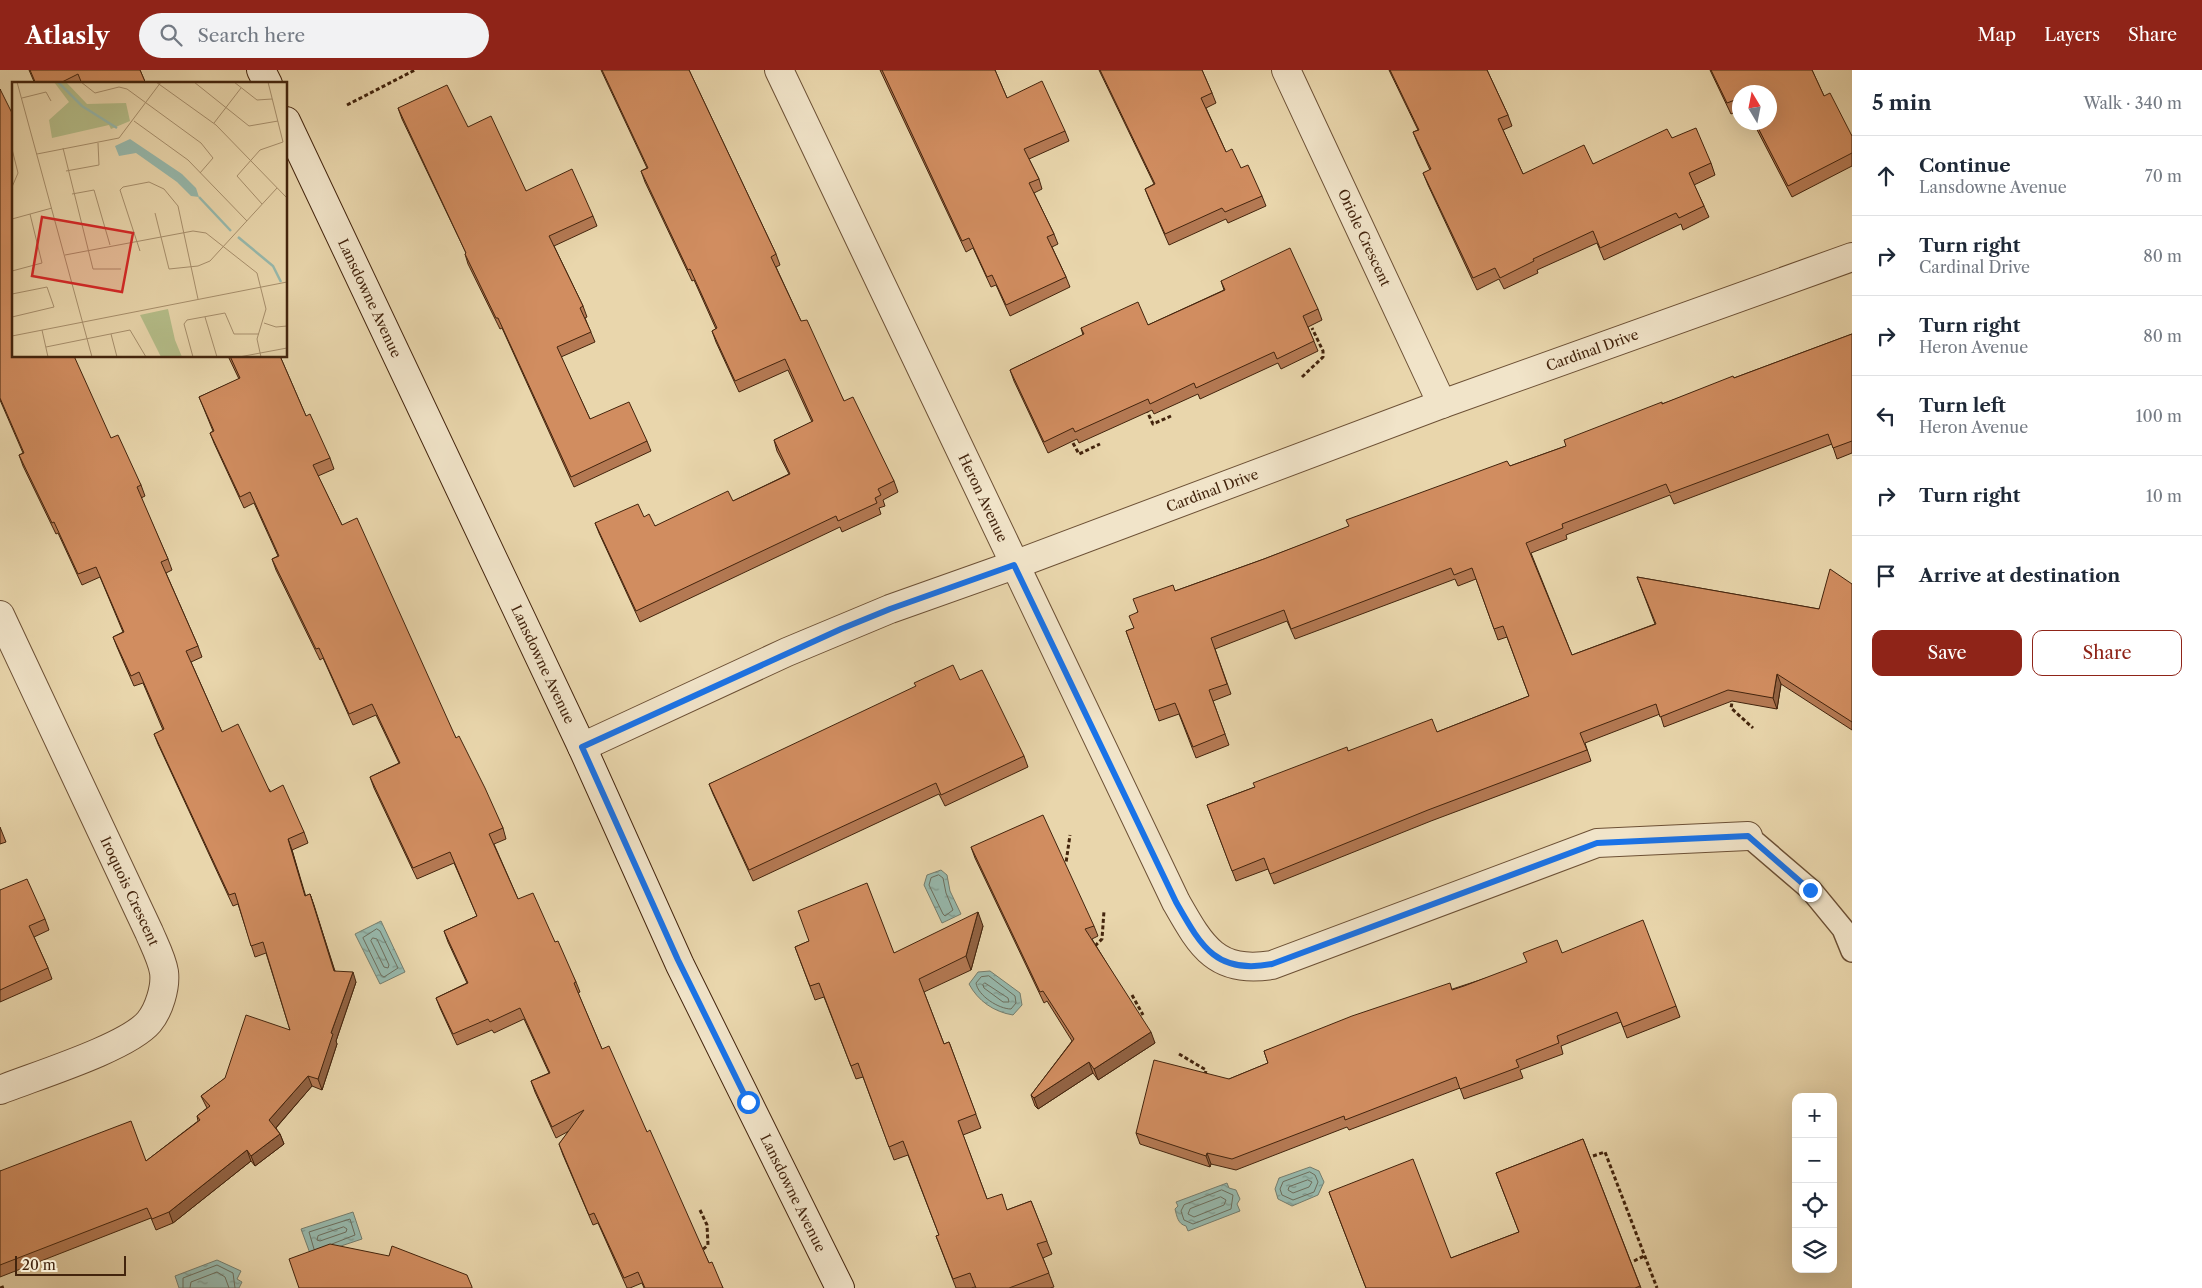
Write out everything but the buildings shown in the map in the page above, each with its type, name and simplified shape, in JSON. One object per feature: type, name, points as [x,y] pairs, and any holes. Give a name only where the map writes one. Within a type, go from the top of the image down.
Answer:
[{"type":"street","points":[[261,70],[267,82]]},
{"type":"street","name":"Heron Avenue","points":[[779,70],[1014,565],[1184,916],[1192,930],[1214,957],[1237,966],[1255,968],[1272,964],[1597,843],[1748,836]]},
{"type":"street","name":"Oriole Crescent","points":[[1286,70],[1442,404]]},
{"type":"street","name":"Lansdowne Avenue","points":[[288,125],[582,747],[678,960],[840,1288]]},
{"type":"street","name":"Cardinal Drive","points":[[582,747],[833,632],[890,609],[1014,565],[1442,404],[1852,257]]},
{"type":"street","name":"Iroquois Crescent","points":[[0,616],[149,932],[164,972],[163,989],[157,1009],[148,1023],[107,1048],[0,1090]]},
{"type":"lane","points":[[1748,836],[1810,890],[1843,929],[1852,951]]},
{"type":"path","points":[[347,105],[415,70]]},
{"type":"path","points":[[1302,377],[1323,357],[1323,351],[1312,328]]},
{"type":"path","points":[[1144,404],[1153,424],[1171,416]]},
{"type":"path","points":[[1073,443],[1078,454],[1100,444]]},
{"type":"path","points":[[1733,696],[1731,708],[1753,728]]},
{"type":"path","points":[[1055,870],[1066,864],[1070,834]]},
{"type":"path","points":[[1095,946],[1102,939],[1104,911]]},
{"type":"path","points":[[1132,995],[1143,1015]]},
{"type":"path","points":[[1179,1054],[1206,1070],[1205,1077]]},
{"type":"path","points":[[1593,1156],[1605,1152],[1657,1288]]},
{"type":"path","points":[[700,1210],[708,1233],[708,1245],[700,1252]]},
{"type":"path","points":[[1634,1261],[1644,1256]]},
{"type":"path","points":[[0,1288],[6,1286]]},
{"type":"water","points":[[941,870],[947,875],[950,891],[961,914],[942,923],[924,885],[927,875]]},
{"type":"water","points":[[381,921],[405,972],[380,984],[355,934]]},
{"type":"water","points":[[990,971],[1020,993],[1022,1005],[1013,1015],[1006,1014],[987,1005],[977,996],[969,984],[978,972]]},
{"type":"water","points":[[1310,1167],[1319,1171],[1324,1182],[1318,1195],[1292,1206],[1278,1199],[1275,1189],[1279,1178]]},
{"type":"water","points":[[1227,1183],[1229,1188],[1236,1190],[1240,1199],[1237,1204],[1240,1211],[1188,1231],[1186,1226],[1181,1224],[1177,1217],[1175,1209],[1178,1206],[1176,1202]]},
{"type":"water","points":[[353,1212],[362,1239],[311,1256],[301,1229]]},
{"type":"water","points":[[217,1260],[241,1271],[237,1279],[242,1282],[239,1288],[179,1288],[175,1276]]},
{"type":"route","points":[[748,1102],[678,960],[582,747],[764,662],[841,629],[890,609],[1014,565],[1176,902],[1203,946],[1214,957],[1237,966],[1255,968],[1272,964],[1597,843],[1748,836],[1810,890]]}]
